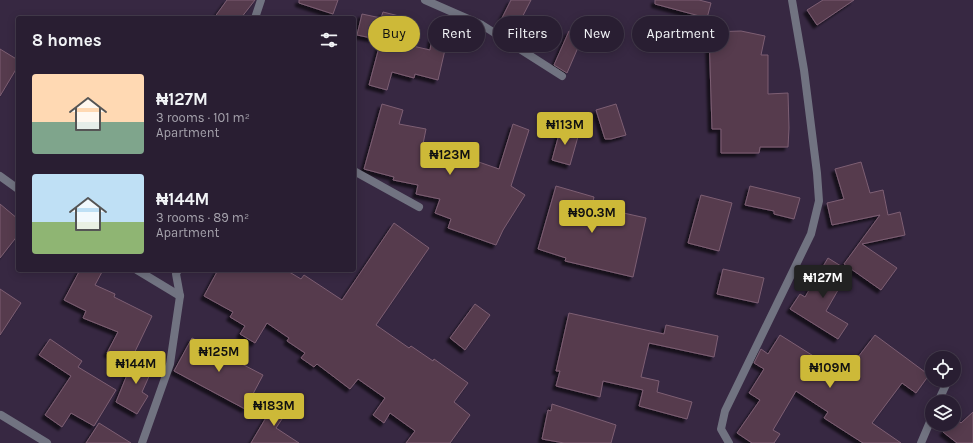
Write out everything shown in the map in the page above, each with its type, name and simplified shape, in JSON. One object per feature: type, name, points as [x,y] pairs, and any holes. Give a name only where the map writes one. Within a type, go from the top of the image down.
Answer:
[{"type":"street","points":[[256,16],[261,0]]},
{"type":"street","points":[[425,0],[482,25],[562,76]]},
{"type":"street","points":[[729,443],[721,428],[725,411],[811,234],[819,201],[817,172],[804,70],[792,0]]},
{"type":"street","points":[[356,171],[419,207]]},
{"type":"street","points":[[0,176],[16,188]]},
{"type":"street","points":[[140,272],[180,296]]},
{"type":"street","points":[[142,443],[170,364],[180,296],[176,274],[177,272]]},
{"type":"street","points":[[0,415],[47,443]]},
{"type":"street","points":[[921,443],[926,431]]},
{"type":"building","points":[[227,0],[255,0],[243,16],[215,16]]},
{"type":"building","points":[[299,0],[338,0],[333,14],[299,3]]},
{"type":"building","points":[[511,0],[531,0],[523,16],[503,16]]},
{"type":"building","points":[[655,0],[699,0],[711,3],[708,16],[700,16],[655,4]]},
{"type":"building","points":[[823,0],[854,0],[817,25],[807,10]]},
{"type":"building","points":[[383,12],[399,16],[382,16]]},
{"type":"building","points":[[362,14],[372,16],[368,16],[368,37],[357,35]]},
{"type":"building","points":[[570,31],[570,52],[576,52],[567,73],[554,65],[560,52],[562,52],[562,47]]},
{"type":"building","points":[[729,31],[741,31],[765,36],[761,55],[768,55],[768,94],[788,93],[788,147],[760,147],[759,153],[721,153],[721,129],[712,129],[710,52],[729,52]]},
{"type":"building","points":[[420,48],[428,50],[428,52],[444,52],[438,80],[415,74],[414,78],[392,72],[387,90],[369,85],[378,52],[420,52]]},
{"type":"building","points":[[0,49],[16,59],[16,69],[0,96]]},
{"type":"building","points":[[382,104],[403,110],[399,124],[426,129],[423,144],[460,151],[471,156],[470,159],[499,169],[513,124],[529,130],[511,186],[525,195],[503,230],[496,245],[448,228],[451,219],[435,213],[440,199],[416,194],[418,185],[393,180],[394,177],[364,169]]},
{"type":"building","points":[[616,104],[626,135],[605,139],[596,110]]},
{"type":"building","points":[[561,127],[579,133],[570,165],[552,160]]},
{"type":"building","points":[[861,162],[870,193],[883,190],[888,215],[900,212],[905,235],[862,244],[897,268],[881,290],[844,264],[880,215],[832,225],[827,203],[844,199],[835,169]]},
{"type":"building","points":[[556,186],[594,197],[592,206],[646,218],[633,277],[565,261],[566,258],[538,249]]},
{"type":"building","points":[[750,186],[800,198],[794,219],[774,214],[774,211],[745,205]]},
{"type":"building","points":[[701,195],[732,203],[719,251],[688,243]]},
{"type":"building","points":[[0,204],[16,217],[16,238],[0,258]]},
{"type":"building","points":[[394,223],[429,248],[376,325],[409,348],[411,346],[433,361],[434,359],[468,383],[454,402],[470,415],[450,443],[406,443],[415,431],[390,413],[384,423],[373,415],[385,398],[358,379],[350,389],[317,364],[314,367],[301,358],[305,353],[287,341],[289,338],[267,323],[255,343],[240,334],[245,326],[230,317],[233,312],[204,296],[217,272],[289,272],[301,279],[304,275],[342,300]]},
{"type":"building","points":[[828,258],[849,271],[826,311],[848,324],[838,339],[790,309],[800,294],[805,297]]},
{"type":"building","points":[[723,269],[764,278],[758,303],[717,294]]},
{"type":"building","points":[[79,272],[102,272],[95,285],[115,294],[114,297],[152,316],[129,364],[107,353],[118,332],[83,318],[86,311],[64,300]]},
{"type":"building","points":[[0,289],[21,303],[0,335]]},
{"type":"building","points":[[475,304],[490,315],[465,350],[450,338]]},
{"type":"building","points":[[569,313],[664,334],[666,325],[718,336],[714,357],[649,343],[641,377],[659,381],[657,392],[692,402],[687,419],[639,406],[643,390],[603,381],[600,397],[556,386],[560,371],[556,371]]},
{"type":"building","points":[[780,335],[842,374],[853,359],[855,361],[875,335],[925,372],[925,381],[916,393],[902,383],[872,423],[901,443],[863,443],[824,418],[828,412],[796,391],[773,430],[780,434],[774,443],[752,443],[737,433],[760,400],[749,393],[764,369],[754,363],[761,349],[768,354]]},
{"type":"building","points":[[192,338],[263,375],[245,409],[174,371]]},
{"type":"building","points":[[50,339],[82,361],[78,367],[116,390],[94,426],[71,413],[62,427],[45,415],[71,376],[39,355]]},
{"type":"building","points":[[135,355],[155,363],[142,392],[148,396],[137,414],[116,402]]},
{"type":"building","points":[[277,399],[290,407],[276,428],[299,443],[251,443]]},
{"type":"building","points":[[552,404],[616,425],[611,443],[564,443],[542,439],[548,410],[551,411]]},
{"type":"building","points":[[973,412],[973,443],[957,443],[943,432],[961,431],[961,423]]},
{"type":"building","points":[[99,423],[131,443],[86,443]]}]
